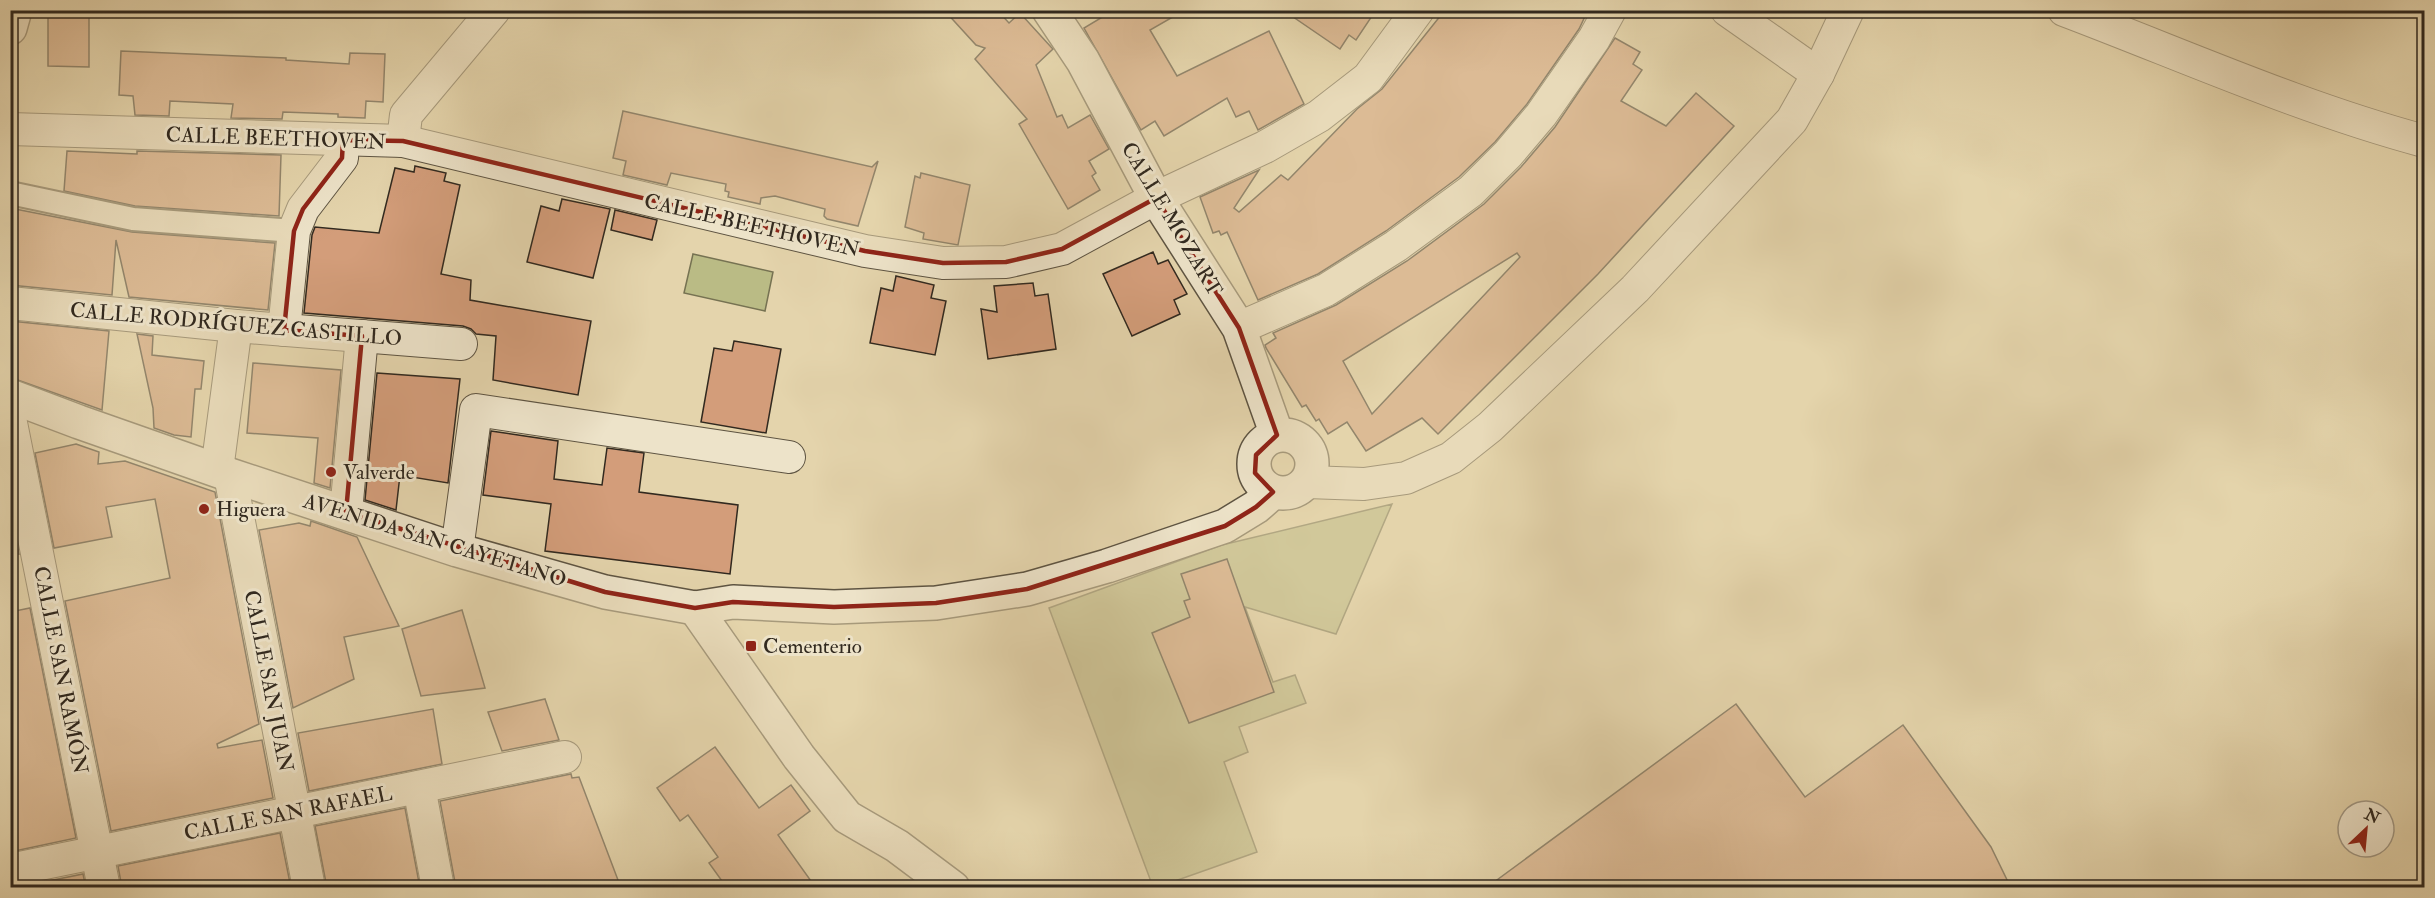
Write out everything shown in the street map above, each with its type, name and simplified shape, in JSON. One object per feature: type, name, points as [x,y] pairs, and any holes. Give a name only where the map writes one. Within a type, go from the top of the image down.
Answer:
[{"type":"street","points":[[10,28],[15,10]]},
{"type":"street","points":[[403,141],[406,115],[494,10]]},
{"type":"street","name":"CALLE MOZART","points":[[1049,10],[1083,61],[1156,198],[1239,328],[1277,435]]},
{"type":"street","name":"CALLE BEETHOVEN","points":[[10,129],[403,141],[865,251],[943,263],[1006,262],[1062,249],[1156,198],[1265,147],[1319,116],[1368,78],[1418,10]]},
{"type":"street","points":[[1239,328],[1326,290],[1396,246],[1471,192],[1508,154],[1541,115],[1594,39],[1610,10]]},
{"type":"street","points":[[1727,10],[1818,74]]},
{"type":"street","points":[[1306,482],[1364,484],[1406,478],[1451,458],[1490,427],[1635,289],[1792,120],[1818,74],[1848,10]]},
{"type":"street","points":[[2064,10],[2269,90],[2424,141]]},
{"type":"street","points":[[284,330],[294,231],[303,209],[342,158],[343,140]]},
{"type":"street","points":[[10,194],[132,219],[294,231]]},
{"type":"street","name":"CALLE RODRÍGUEZ CASTILLO","points":[[10,303],[236,326],[461,344]]},
{"type":"street","name":"CALLE SAN JUAN","points":[[236,326],[223,472],[309,888]]},
{"type":"street","points":[[346,512],[362,336]]},
{"type":"street","name":"AVENIDA SAN CAYETANO","points":[[10,396],[223,472],[457,550],[605,591],[694,608],[734,602],[834,607],[936,603],[1027,589],[1107,566],[1225,526],[1256,507],[1273,492]]},
{"type":"street","points":[[457,550],[476,410],[789,457]]},
{"type":"street","name":"CALLE SAN RAMÓN","points":[[10,418],[104,888]]},
{"type":"street","points":[[1277,435],[1295,437],[1309,450],[1313,468],[1306,482],[1292,492],[1282,494],[1273,492],[1260,482],[1254,464],[1260,446],[1277,435]]},
{"type":"street","points":[[694,608],[799,757],[847,817],[897,846],[953,888]]},
{"type":"street","name":"CALLE SAN RAFAEL","points":[[10,870],[566,757]]},
{"type":"street","points":[[419,787],[438,888]]},
{"type":"highlighted area","points":[[343,140],[403,141],[865,251],[943,263],[1006,262],[1062,249],[1156,198],[1239,328],[1277,435],[1256,455],[1255,473],[1273,492],[1256,507],[1225,526],[1027,589],[936,603],[834,607],[733,602],[695,608],[605,592],[346,512],[362,336],[284,330],[294,231],[303,209],[342,158]]},
{"type":"green space","points":[[693,254],[773,272],[765,311],[684,293]]},
{"type":"green space","points":[[1392,504],[1336,634],[1245,607],[1273,682],[1295,675],[1306,703],[1239,727],[1248,752],[1224,762],[1257,852],[1153,887],[1049,608],[1222,545]]},
{"type":"building","points":[[48,10],[89,10],[89,67],[48,66]]},
{"type":"building","points":[[944,10],[997,10],[1009,23],[1020,13],[1053,49],[1036,65],[1057,117],[1062,115],[1068,128],[1090,115],[1109,149],[1089,161],[1096,173],[1092,176],[1100,190],[1068,209],[1019,124],[1027,119],[975,59],[985,48],[976,45]]},
{"type":"building","points":[[1114,10],[1185,10],[1150,30],[1177,76],[1269,31],[1304,104],[1258,130],[1249,111],[1236,117],[1227,98],[1164,136],[1155,121],[1141,130],[1084,28]]},
{"type":"building","points":[[1283,10],[1376,10],[1356,40],[1349,35],[1340,49]]},
{"type":"building","points":[[1445,10],[1588,10],[1579,29],[1527,104],[1495,142],[1459,177],[1386,231],[1318,274],[1258,300],[1227,232],[1221,235],[1219,231],[1213,233],[1200,197],[1259,170],[1234,208],[1239,212],[1281,175],[1288,180],[1357,109],[1382,89]]},
{"type":"building","points":[[1615,38],[1640,52],[1633,64],[1642,70],[1621,101],[1666,126],[1696,93],[1734,126],[1598,274],[1438,434],[1422,418],[1366,451],[1347,422],[1328,434],[1319,419],[1316,421],[1306,405],[1302,407],[1266,348],[1265,345],[1276,338],[1273,333],[1336,305],[1407,261],[1484,204],[1521,167],[1555,127]],"holes":[[[1517,253],[1520,257],[1372,414],[1343,361]]]},
{"type":"building","points":[[121,51],[286,58],[286,60],[349,64],[350,53],[385,54],[383,102],[366,101],[365,118],[338,117],[338,114],[283,112],[282,119],[231,118],[233,104],[170,101],[169,116],[135,115],[133,96],[119,95]]},
{"type":"building","points":[[623,111],[872,167],[878,161],[858,226],[827,219],[824,216],[825,209],[775,196],[761,198],[760,204],[728,197],[729,192],[725,191],[726,184],[671,173],[667,185],[623,175],[626,161],[613,158]]},
{"type":"building","points":[[67,151],[281,155],[279,216],[135,206],[64,191]]},
{"type":"building","points":[[415,166],[446,173],[444,181],[460,185],[441,274],[471,280],[470,300],[591,321],[578,395],[493,380],[496,336],[476,334],[463,326],[304,313],[312,235],[315,227],[379,233],[395,168],[414,172]]},
{"type":"building","points":[[921,173],[970,185],[958,245],[923,239],[924,233],[905,227],[915,176],[920,178]]},
{"type":"building","points":[[562,199],[610,209],[593,278],[527,262],[541,206],[559,211]]},
{"type":"building","points":[[10,208],[132,232],[275,243],[268,310],[129,297],[116,240],[112,295],[10,285]]},
{"type":"building","points":[[615,210],[657,220],[652,240],[611,230]]},
{"type":"building","points":[[1153,252],[1158,264],[1168,260],[1187,294],[1174,300],[1180,314],[1132,336],[1103,274]]},
{"type":"building","points":[[896,276],[934,285],[931,298],[946,301],[935,355],[870,343],[881,288],[893,291]]},
{"type":"building","points":[[1033,283],[1035,296],[1048,294],[1056,349],[988,359],[981,309],[997,312],[994,286]]},
{"type":"building","points":[[10,321],[109,331],[102,410],[12,378],[14,353],[10,352]]},
{"type":"building","points":[[137,334],[153,336],[152,355],[204,361],[201,389],[195,389],[191,437],[174,435],[154,428],[153,408]]},
{"type":"building","points":[[734,341],[781,349],[766,433],[701,422],[714,348],[732,351]]},
{"type":"building","points":[[253,363],[341,370],[330,488],[314,483],[318,438],[247,433]]},
{"type":"building","points":[[377,373],[460,379],[448,483],[400,475],[396,510],[365,500]]},
{"type":"building","points":[[491,431],[558,441],[554,479],[602,485],[607,448],[644,453],[639,492],[738,505],[730,574],[545,551],[551,504],[483,495]]},
{"type":"building","points":[[76,444],[99,452],[98,464],[125,461],[215,492],[259,724],[217,744],[218,748],[262,740],[273,798],[111,831],[65,601],[170,578],[155,499],[106,507],[112,537],[54,548],[35,453]]},
{"type":"building","points":[[10,512],[19,554],[10,555]]},
{"type":"building","points":[[311,521],[357,537],[399,626],[344,637],[354,679],[293,708],[259,530],[299,523],[310,526]]},
{"type":"building","points":[[1227,559],[1274,692],[1189,723],[1152,633],[1190,617],[1184,601],[1190,599],[1181,574]]},
{"type":"building","points":[[30,608],[76,838],[10,852],[10,612]]},
{"type":"building","points":[[462,610],[485,688],[421,696],[402,629]]},
{"type":"building","points":[[545,699],[559,740],[502,751],[488,712]]},
{"type":"building","points":[[1736,704],[1805,797],[1903,725],[1991,847],[2011,888],[1486,888]]},
{"type":"building","points":[[433,709],[442,764],[309,791],[298,733]]},
{"type":"building","points":[[715,747],[759,808],[791,785],[810,811],[778,835],[816,888],[727,888],[709,863],[718,857],[688,815],[680,821],[657,788]]},
{"type":"building","points":[[571,774],[572,778],[579,777],[621,888],[456,888],[440,801]]},
{"type":"building","points":[[405,808],[420,888],[327,888],[315,826]]},
{"type":"building","points":[[280,833],[291,888],[122,888],[118,866]]},
{"type":"building","points":[[83,874],[86,888],[14,888]]},
{"type":"place","name":"Valverde","points":[[331,472]]},
{"type":"place","name":"Higuera","points":[[204,509]]},
{"type":"place","name":"Cementerio","points":[[751,646]]}]
